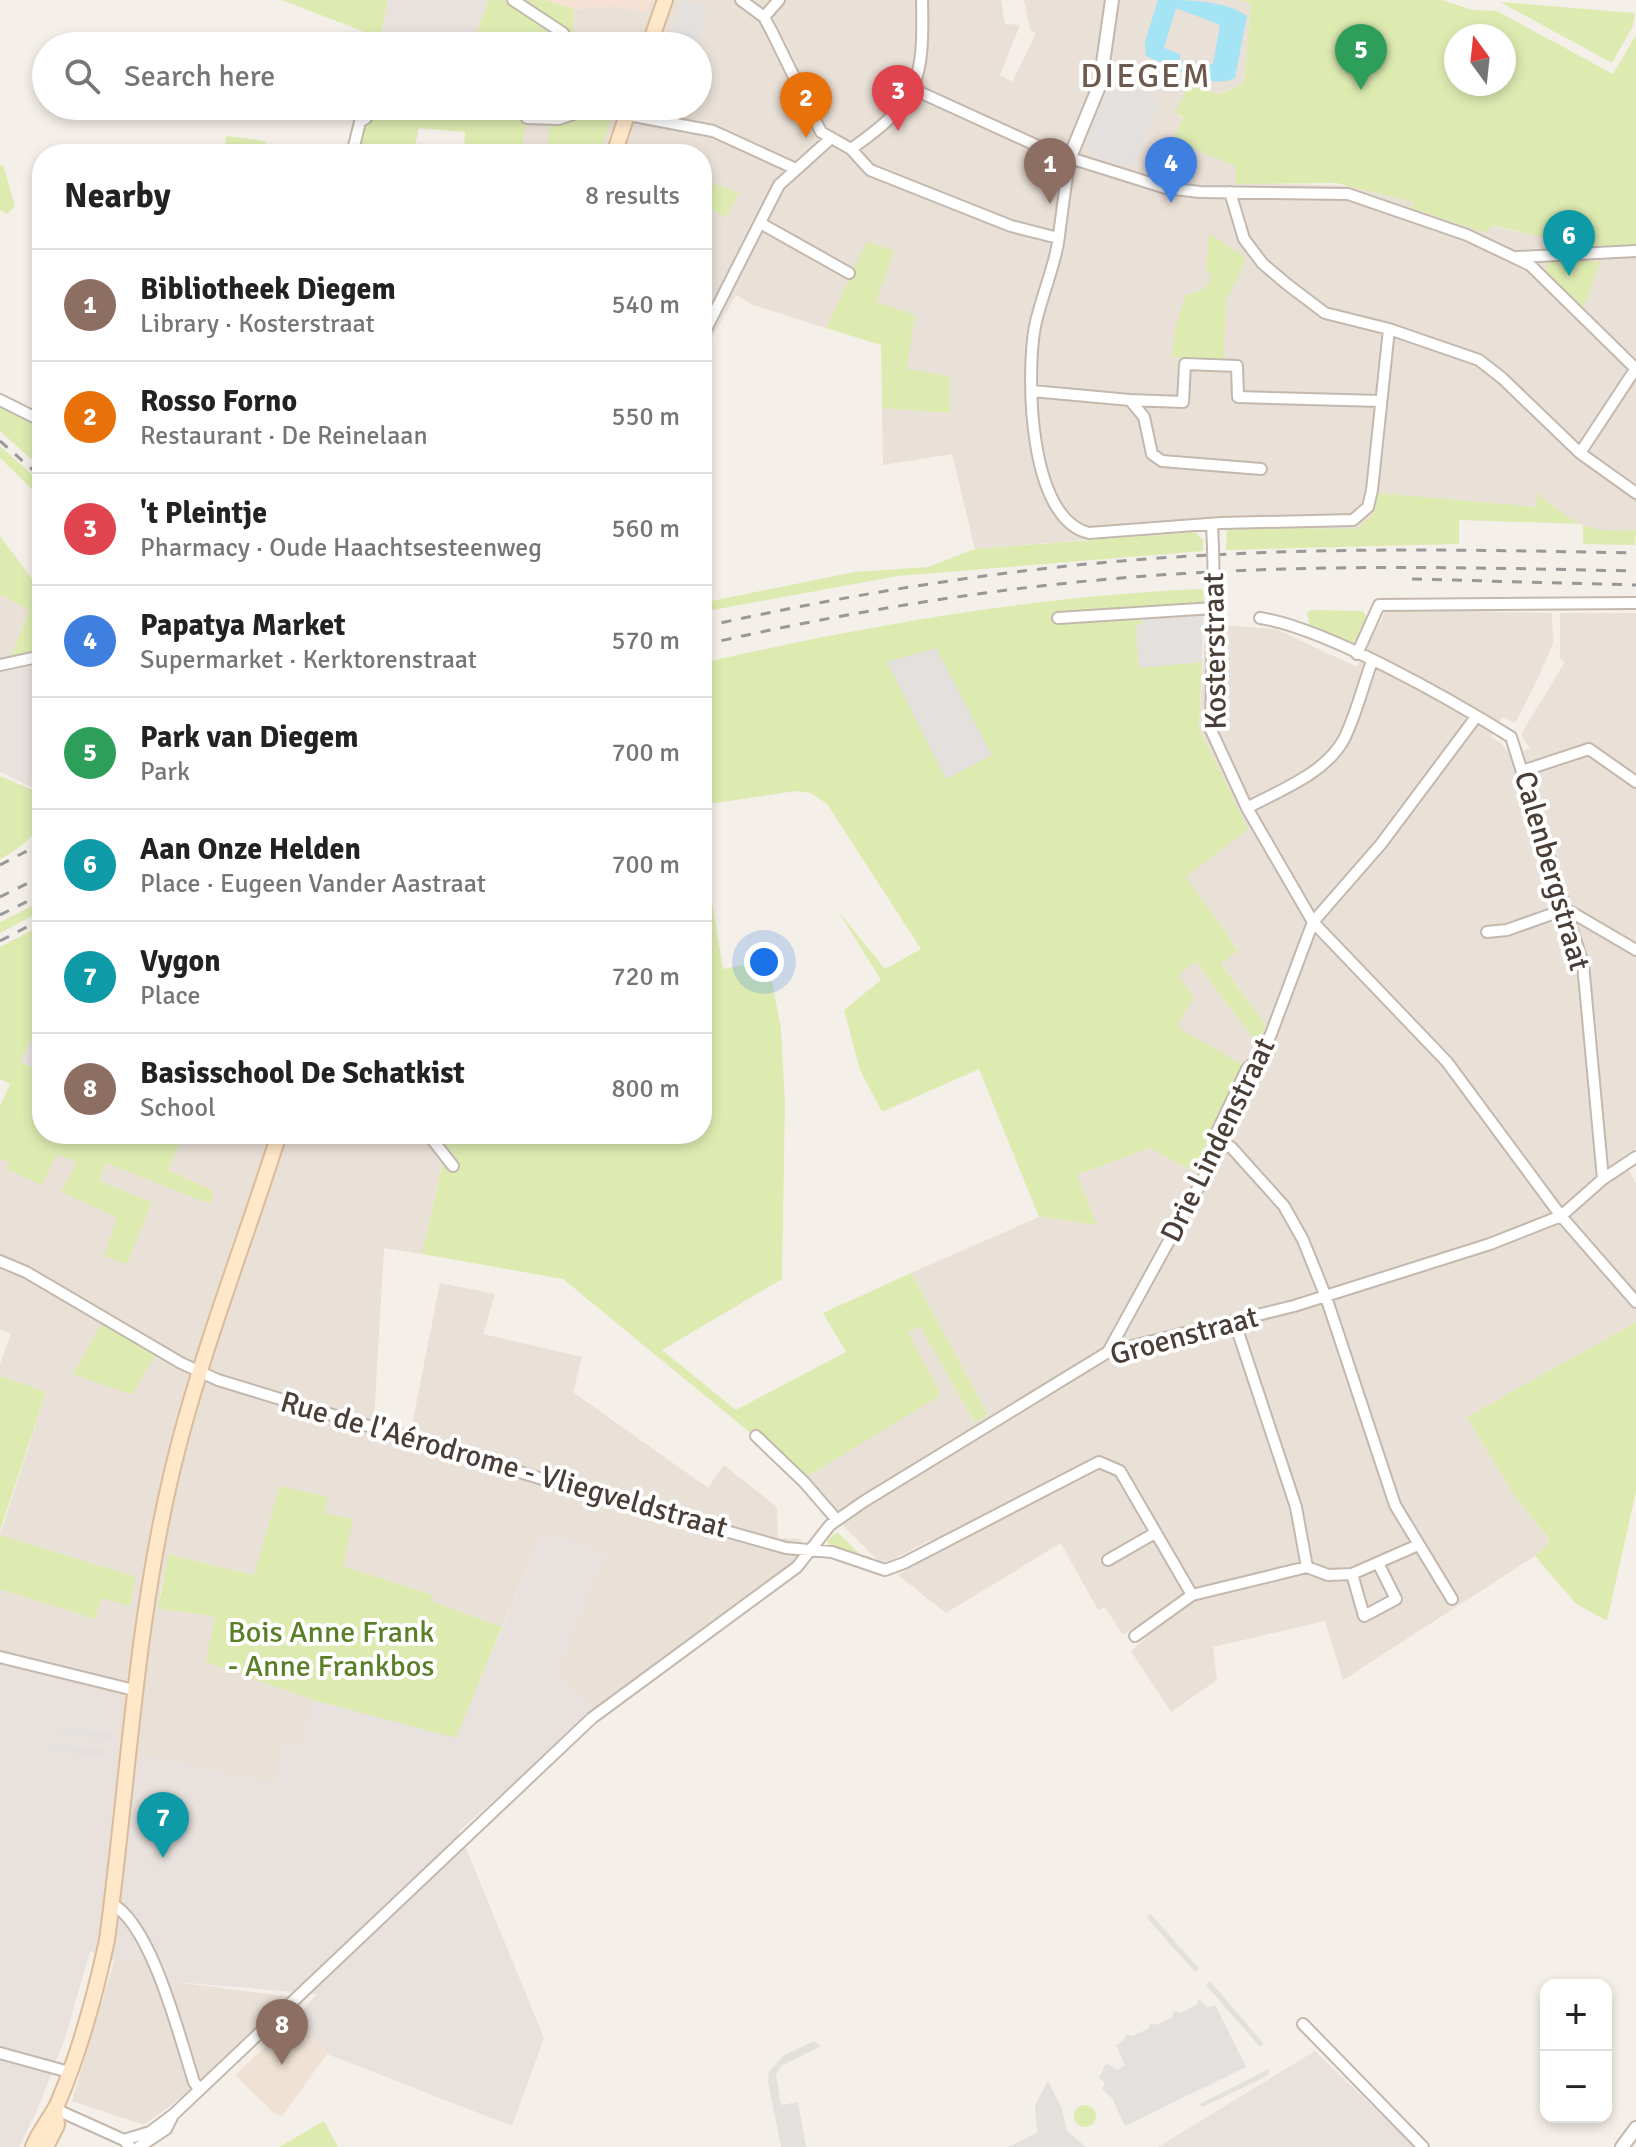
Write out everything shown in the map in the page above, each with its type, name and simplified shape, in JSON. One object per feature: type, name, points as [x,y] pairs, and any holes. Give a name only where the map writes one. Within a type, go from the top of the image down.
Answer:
[{"type":"main road","points":[[654,32],[665,0]]},
{"type":"main road","points":[[617,144],[625,120]]},
{"type":"main road","points":[[33,2147],[46,2118],[55,2109],[97,1989],[112,1904],[144,1617],[171,1475],[201,1372],[276,1144]]},
{"type":"main road","points":[[46,2147],[57,2125],[55,2109]]},
{"type":"street","points":[[513,0],[561,32]]},
{"type":"street","points":[[741,0],[764,17],[821,132],[829,140],[851,149],[870,170],[1011,226],[1058,238]]},
{"type":"street","points":[[764,17],[779,0]]},
{"type":"street","points":[[851,149],[889,122],[915,90],[922,44],[922,0]]},
{"type":"street","points":[[1112,0],[1100,84],[1070,157],[1058,238],[1035,328],[1032,391],[1036,447],[1044,480],[1063,515],[1077,529],[1089,533],[1212,524],[1353,520],[1368,507],[1389,329]]},
{"type":"street","points":[[915,90],[1070,157],[1177,191],[1337,192],[1360,196],[1517,257],[1636,368],[1580,453]]},
{"type":"street","points":[[354,144],[363,120]]},
{"type":"street","points":[[668,120],[713,131],[796,169]]},
{"type":"street","points":[[712,318],[779,185],[829,140]]},
{"type":"street","points":[[1230,192],[1238,227],[1263,264],[1325,313],[1389,329],[1479,360],[1580,453],[1636,493]]},
{"type":"street","points":[[762,224],[849,273]]},
{"type":"street","points":[[1517,257],[1636,251]]},
{"type":"street","points":[[1032,391],[1183,402],[1185,364],[1237,366],[1238,397],[1381,401]]},
{"type":"street","points":[[0,400],[32,416]]},
{"type":"street","points":[[1130,400],[1144,417],[1152,454],[1162,461],[1261,469]]},
{"type":"street","name":"Kosterstraat","points":[[1212,524],[1214,608],[1211,730],[1247,808],[1313,922],[1473,1093],[1561,1216],[1636,1302]]},
{"type":"street","points":[[1357,654],[1379,605],[1636,603]]},
{"type":"street","points":[[1058,618],[1214,608]]},
{"type":"street","name":"Calenbergstraat","points":[[1260,618],[1285,622],[1372,661],[1511,737],[1583,964],[1603,1179]]},
{"type":"street","points":[[0,665],[32,658]]},
{"type":"street","points":[[1247,808],[1314,771],[1330,757],[1344,739],[1372,661]]},
{"type":"street","points":[[1313,922],[1381,844],[1476,717]]},
{"type":"street","points":[[1522,771],[1589,749],[1636,782]]},
{"type":"street","points":[[1487,932],[1507,930],[1566,909],[1636,950]]},
{"type":"street","name":"Drie Lindenstraat","points":[[1108,1352],[1221,1146],[1216,1134],[1247,1069],[1260,1057],[1271,1034],[1313,922]]},
{"type":"street","points":[[436,1144],[453,1166]]},
{"type":"street","points":[[1221,1146],[1231,1147],[1284,1206],[1303,1240],[1326,1297],[1395,1505],[1452,1599]]},
{"type":"street","name":"Groenstraat","points":[[174,2114],[592,1718],[797,1567],[810,1548],[837,1520],[1108,1352],[1235,1323],[1490,1244],[1561,1216],[1603,1179],[1636,1157]]},
{"type":"street","name":"Rue de l'Aérodrome - Vliegveldstraat","points":[[0,1261],[201,1372],[562,1485],[786,1548],[810,1548],[885,1570],[1099,1462],[1120,1471],[1155,1533]]},
{"type":"street","points":[[1235,1323],[1296,1507],[1307,1567]]},
{"type":"street","points":[[756,1436],[804,1482],[837,1520]]},
{"type":"street","points":[[1108,1560],[1155,1533],[1192,1595]]},
{"type":"street","points":[[1135,1636],[1192,1595],[1307,1567],[1328,1575],[1352,1574],[1418,1545]]},
{"type":"street","points":[[1352,1574],[1364,1616],[1396,1599],[1378,1563]]},
{"type":"street","points":[[0,1657],[134,1690]]},
{"type":"street","points":[[112,1904],[120,1909],[139,1936],[161,1979],[194,2082],[199,2089]]},
{"type":"street","points":[[1303,2024],[1423,2147]]},
{"type":"street","points":[[0,2053],[69,2072]]},
{"type":"street","points":[[55,2109],[126,2145],[174,2114]]},
{"type":"street","points":[[139,2147],[166,2129],[174,2114]]},
{"type":"street","points":[[1622,2147],[1636,2128]]},
{"type":"shaded area","points":[[388,0],[488,0],[477,32],[381,32]]},
{"type":"shaded area","points":[[545,0],[651,0],[647,12],[614,6],[574,9]]},
{"type":"shaded area","points":[[651,0],[1001,0],[1005,24],[1020,25],[1000,75],[1012,82],[1036,33],[1030,30],[1024,0],[1241,0],[1251,4],[1244,83],[1175,113],[1235,166],[1236,183],[1355,186],[1414,202],[1412,207],[1537,236],[1587,234],[1588,246],[1636,245],[1636,530],[1603,533],[1567,519],[1538,493],[1537,507],[1379,493],[1373,514],[1357,529],[1227,528],[975,549],[952,454],[883,465],[882,408],[950,413],[907,369],[876,302],[845,292],[826,328],[753,305],[736,295],[712,338],[712,144],[602,144],[610,120],[712,120],[712,32],[572,32],[574,9],[614,6],[646,12]]},
{"type":"shaded area","points":[[682,0],[708,7],[702,32],[672,32]]},
{"type":"shaded area","points":[[1125,61],[1147,74],[1158,107],[1136,160],[1125,167],[1093,156],[1087,143],[1113,67]]},
{"type":"shaded area","points":[[525,120],[557,120],[550,121],[548,144],[523,144]]},
{"type":"shaded area","points":[[0,595],[29,610],[11,656],[32,653],[32,667],[0,674]]},
{"type":"shaded area","points":[[1386,610],[1552,613],[1553,644],[1538,678],[1515,723],[1502,717],[1491,737],[1501,743],[1510,755],[1530,749],[1521,734],[1565,662],[1560,658],[1560,613],[1636,613],[1636,1148],[1623,1160],[1636,1183],[1636,1322],[1467,1417],[1512,1492],[1550,1542],[1535,1556],[1343,1680],[1325,1621],[1213,1647],[1217,1680],[1171,1712],[1131,1651],[1147,1637],[1138,1625],[1123,1635],[1105,1607],[1098,1610],[1061,1543],[946,1613],[898,1575],[937,1553],[930,1540],[890,1561],[880,1562],[829,1512],[803,1479],[895,1422],[908,1332],[921,1326],[974,1422],[988,1415],[911,1273],[1039,1217],[1096,1225],[1077,1175],[1149,1148],[1193,1171],[1177,1027],[1177,976],[1195,961],[1258,1045],[1266,1025],[1221,963],[1238,949],[1185,877],[1247,829],[1199,728],[1206,615],[1222,625],[1276,629],[1357,667]]},
{"type":"shaded area","points":[[1203,614],[1202,662],[1139,668],[1136,625],[1143,624],[1142,618]]},
{"type":"shaded area","points":[[936,648],[992,755],[946,779],[887,662]]},
{"type":"shaded area","points":[[32,667],[32,787],[0,772],[0,674]]},
{"type":"shaded area","points":[[32,1038],[32,1067],[20,1062]]},
{"type":"shaded area","points":[[180,1144],[439,1144],[445,1152],[422,1254],[384,1248],[374,1419],[411,1430],[440,1283],[495,1294],[483,1334],[582,1357],[573,1392],[708,1488],[724,1465],[777,1507],[778,1538],[801,1539],[803,1554],[596,1711],[555,1675],[605,1553],[543,1532],[502,1627],[430,1601],[432,1595],[343,1566],[324,1513],[327,1497],[254,1575],[169,1554],[160,1593],[159,1609],[215,1616],[207,1662],[313,1700],[301,1746],[283,1743],[277,1784],[117,1750],[119,1697],[0,1666],[0,1589],[95,1619],[101,1598],[135,1577],[0,1535],[46,1393],[0,1376],[0,1364],[11,1334],[0,1329],[0,1158],[11,1163],[7,1169],[57,1153],[77,1162],[117,1217],[126,1264],[152,1202],[99,1181],[106,1163],[209,1203],[214,1191],[168,1170]]},
{"type":"shaded area","points":[[543,1532],[605,1553],[555,1675],[596,1711],[459,1831],[544,2038],[512,2126],[327,2054],[297,2017],[317,1994],[164,1981],[149,1961],[114,1961],[90,1951],[65,2038],[38,2108],[19,2147],[0,2147],[0,1666],[119,1697],[117,1750],[277,1784],[283,1742],[301,1746],[313,1700],[456,1737]]},
{"type":"shaded area","points":[[63,1727],[112,1733],[111,1739],[62,1734]]},
{"type":"shaded area","points":[[48,1744],[103,1750],[106,1757],[50,1751]]},
{"type":"shaded area","points":[[1151,1914],[1199,1969],[1195,1972],[1147,1918]]},
{"type":"shaded area","points":[[149,1960],[159,1980],[291,1997],[186,2094],[144,2125],[72,2101],[114,1961]]},
{"type":"shaded area","points":[[1210,1981],[1264,2044],[1260,2047],[1206,1985]]},
{"type":"shaded area","points":[[1199,1999],[1208,2008],[1215,2005],[1246,2067],[1125,2126],[1112,2098],[1102,2089],[1105,2082],[1099,2078],[1106,2063],[1118,2070],[1125,2065],[1116,2045],[1124,2040],[1126,2034],[1132,2036],[1148,2029],[1150,2023],[1156,2025],[1172,2017],[1174,2011],[1181,2013],[1196,2005]]},
{"type":"shaded area","points":[[297,2017],[327,2054],[282,2116],[275,2114],[235,2075]]},
{"type":"shaded area","points":[[814,2041],[821,2046],[781,2066],[776,2075],[781,2105],[798,2102],[806,2147],[781,2147],[768,2082],[769,2072],[783,2056]]},
{"type":"shaded area","points":[[1315,2051],[1415,2147],[1158,2147]]},
{"type":"shaded area","points":[[1269,2069],[1268,2075],[1257,2081],[1202,2107],[1200,2104]]},
{"type":"shaded area","points":[[1048,2081],[1062,2109],[1067,2131],[1086,2147],[1008,2147],[1037,2133],[1035,2105]]},
{"type":"green space","points":[[282,0],[388,0],[381,32],[365,32]]},
{"type":"green space","points":[[488,0],[545,0],[574,9],[572,32],[477,32]]},
{"type":"green space","points":[[1241,0],[1442,0],[1472,10],[1497,11],[1613,74],[1636,35],[1636,245],[1587,246],[1587,234],[1537,236],[1492,225],[1486,233],[1411,208],[1414,202],[1336,183],[1235,184],[1235,166],[1173,140],[1183,118],[1175,113],[1188,86],[1220,94],[1244,83],[1251,4]]},
{"type":"green space","points":[[1500,2],[1635,13],[1633,26],[1612,63]]},
{"type":"green space","points":[[355,120],[525,120],[523,144],[464,144],[465,132],[419,128],[415,144],[350,144]]},
{"type":"green space","points":[[611,120],[602,144],[548,144],[550,121]]},
{"type":"green space","points":[[226,136],[265,141],[265,144],[225,144]]},
{"type":"green space","points":[[3,165],[15,206],[7,214],[0,210],[0,166]]},
{"type":"green space","points":[[712,183],[739,193],[726,217],[712,210]]},
{"type":"green space","points":[[1209,233],[1246,258],[1230,295],[1226,295],[1224,361],[1172,357],[1175,329],[1186,294],[1202,290],[1211,276],[1206,269]]},
{"type":"green space","points":[[867,241],[894,251],[876,302],[915,315],[907,369],[950,376],[950,413],[882,408],[881,345],[826,328]]},
{"type":"green space","points":[[1600,261],[1583,309],[1545,271],[1548,262]]},
{"type":"green space","points":[[0,403],[32,420],[32,460],[0,431]]},
{"type":"green space","points":[[0,446],[32,474],[32,489],[0,458]]},
{"type":"green space","points":[[1379,493],[1536,507],[1538,493],[1581,524],[1459,520],[1459,544],[1226,550],[1227,528],[1357,529],[1373,514]]},
{"type":"green space","points":[[1583,525],[1605,530],[1636,530],[1635,545],[1583,544]]},
{"type":"green space","points":[[1195,532],[1203,540],[1203,551],[898,576],[712,610],[712,601],[854,572],[928,567],[975,549]]},
{"type":"green space","points":[[0,536],[32,579],[32,653],[11,656],[29,610],[0,595]]},
{"type":"green space","points":[[1203,589],[1204,612],[1142,616],[1143,625],[1136,625],[1139,667],[1202,662],[1199,728],[1248,829],[1186,877],[1238,950],[1221,964],[1266,1025],[1258,1045],[1195,961],[1178,976],[1194,997],[1177,1027],[1245,1066],[1193,1171],[1149,1148],[1077,1175],[1097,1225],[1039,1217],[979,1069],[882,1112],[860,1070],[844,1010],[881,980],[838,911],[885,969],[921,949],[827,804],[811,793],[796,791],[712,804],[712,661],[826,636],[951,614]]},
{"type":"green space","points":[[1311,610],[1363,611],[1369,621],[1357,642],[1349,644],[1309,624],[1307,613]]},
{"type":"green space","points":[[0,776],[32,790],[32,835],[0,859]]},
{"type":"green space","points":[[712,902],[723,969],[768,960],[781,1029],[785,1103],[782,1279],[662,1350],[736,1410],[846,1352],[823,1313],[911,1273],[988,1415],[975,1423],[920,1326],[908,1332],[941,1395],[803,1479],[792,1473],[748,1431],[563,1279],[422,1254],[445,1153],[438,1144],[712,1144]]},
{"type":"green space","points":[[32,906],[32,916],[0,933],[0,922]]},
{"type":"green space","points":[[32,930],[32,1038],[20,1062],[32,1067],[32,1144],[179,1144],[168,1170],[214,1191],[210,1204],[106,1163],[99,1181],[152,1202],[127,1264],[104,1256],[117,1217],[61,1192],[77,1162],[57,1154],[42,1185],[7,1169],[10,1163],[0,1158],[0,1106],[10,1084],[0,1079],[0,947]]},
{"type":"green space","points":[[1636,1322],[1636,1492],[1607,1621],[1575,1603],[1535,1556],[1550,1541],[1512,1492],[1467,1417]]},
{"type":"green space","points":[[102,1323],[155,1355],[132,1395],[73,1374]]},
{"type":"green space","points":[[0,1376],[46,1392],[0,1531]]},
{"type":"green space","name":"Bois Anne Frank - Anne Frankbos","points":[[280,1486],[328,1497],[324,1513],[353,1519],[343,1566],[432,1595],[431,1601],[502,1627],[456,1738],[313,1700],[206,1662],[215,1616],[158,1609],[168,1554],[254,1575]]},
{"type":"green space","points":[[837,1532],[864,1558],[863,1562],[829,1546],[827,1540]]},
{"type":"green space","points":[[0,1535],[136,1577],[130,1606],[101,1598],[95,1619],[0,1589]]},
{"type":"green space","points":[[1085,2105],[1096,2116],[1085,2127],[1074,2116]]},
{"type":"green space","points":[[324,2121],[338,2147],[279,2147]]},
{"type":"water","points":[[1158,0],[1217,4],[1247,16],[1235,78],[1226,81],[1190,75],[1146,56],[1145,42]],"holes":[[[1176,8],[1220,25],[1213,64],[1180,61],[1180,54],[1164,48]]]},
{"type":"railway","points":[[0,441],[32,469]]},
{"type":"railway","points":[[712,625],[946,581],[1131,560],[1359,550],[1636,553]]},
{"type":"railway","points":[[712,643],[946,598],[1131,577],[1359,568],[1636,571]]},
{"type":"railway","points":[[1412,579],[1636,585]]},
{"type":"railway","points":[[0,865],[32,848]]},
{"type":"railway","points":[[0,897],[32,881]]},
{"type":"railway","points":[[0,915],[32,899]]},
{"type":"railway","points":[[0,941],[32,924]]},
{"type":"place","name":"Park van Diegem","points":[[1361,90]]},
{"type":"place","name":"'t Pleintje","points":[[898,131]]},
{"type":"place","name":"Rosso Forno","points":[[806,138]]},
{"type":"place","name":"Papatya Market","points":[[1171,203]]},
{"type":"place","name":"Bibliotheek Diegem","points":[[1050,204]]},
{"type":"place","name":"Aan Onze Helden","points":[[1569,276]]},
{"type":"place","name":"Vygon","points":[[163,1858]]},
{"type":"place","name":"Basisschool De Schatkist","points":[[282,2065]]},
{"type":"district","name":"DIEGEM","points":[[1146,76]]}]
